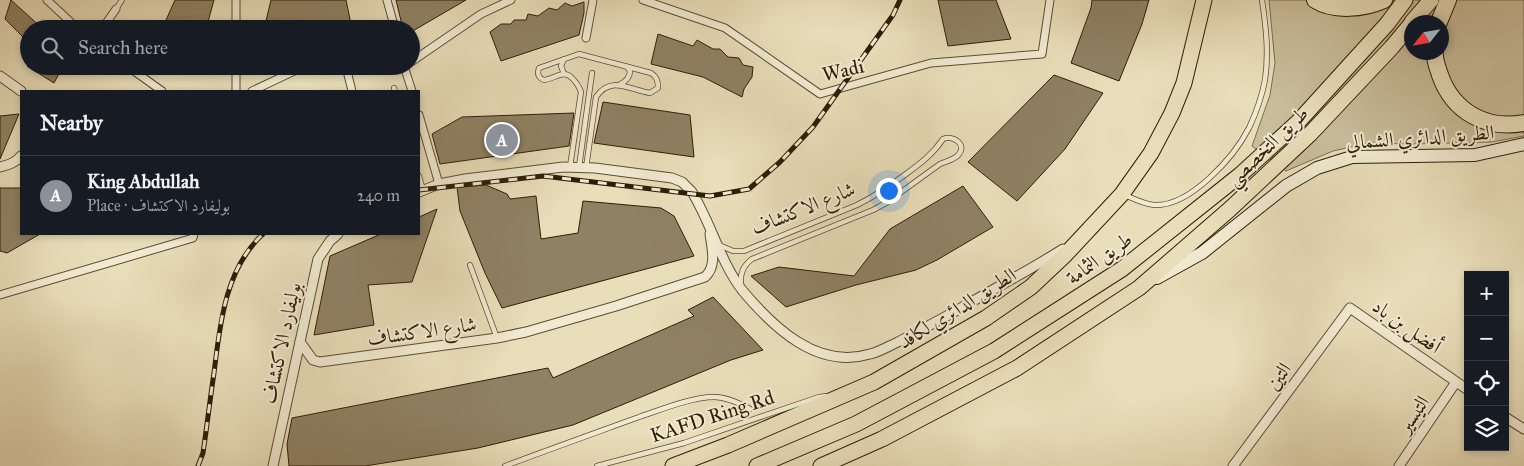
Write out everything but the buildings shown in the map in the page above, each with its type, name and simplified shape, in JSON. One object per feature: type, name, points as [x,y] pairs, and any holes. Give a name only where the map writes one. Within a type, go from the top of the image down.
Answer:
[{"type":"highway","points":[[1314,0],[1348,8],[1366,6],[1384,0]]},
{"type":"highway","points":[[1442,15],[1448,0]]},
{"type":"highway","points":[[1435,60],[1444,87],[1458,104],[1472,116],[1488,123],[1513,125],[1524,123]]},
{"type":"main road","name":"الطريق الدائري لكافد","points":[[673,466],[728,445],[874,382],[986,318],[1031,287],[1065,255],[1122,194],[1151,153],[1172,113],[1184,83],[1204,0]]},
{"type":"main road","name":"طريق الثمامة","points":[[757,466],[856,424],[994,351],[1122,269],[1240,175],[1298,122],[1387,24],[1405,0]]},
{"type":"main road","name":"طريق التخصصي","points":[[1419,15],[1431,0]]},
{"type":"main road","name":"طريق التخصصي","points":[[1139,288],[1230,209],[1310,134],[1404,33]]},
{"type":"main road","name":"الطريق الدائري الشمالي","points":[[1139,288],[1202,253],[1286,186],[1317,168],[1352,157],[1475,155],[1524,144]]},
{"type":"main road","points":[[821,466],[882,439],[1017,368],[1139,288]]},
{"type":"street","points":[[47,0],[68,20]]},
{"type":"street","points":[[236,0],[236,20]]},
{"type":"street","points":[[388,0],[393,20]]},
{"type":"street","points":[[420,56],[481,14],[511,0]]},
{"type":"street","points":[[586,38],[593,0]]},
{"type":"street","name":"Wadi","points":[[644,0],[725,28],[820,94],[931,63],[1042,54],[1050,0]]},
{"type":"street","points":[[108,20],[116,9]]},
{"type":"street","points":[[140,75],[161,90]]},
{"type":"street","points":[[236,75],[236,90]]},
{"type":"street","points":[[254,90],[286,75]]},
{"type":"street","points":[[348,75],[352,90]]},
{"type":"street","points":[[407,75],[412,90]]},
{"type":"street","points":[[0,76],[20,90]]},
{"type":"street","points":[[420,118],[439,184]]},
{"type":"street","points":[[0,167],[17,161],[20,157]]},
{"type":"street","points":[[421,191],[439,184],[465,179],[543,168],[579,167],[672,178],[682,182],[692,192],[729,268],[741,288],[772,322],[806,348],[838,357],[857,357],[871,354],[927,328],[1000,285],[1029,271],[1080,238]]},
{"type":"street","name":"شارع الاكتشاف","points":[[300,342],[313,360],[320,362],[497,338],[526,332],[616,306],[705,276],[713,262],[708,226]]},
{"type":"street","points":[[0,295],[193,238],[194,235]]},
{"type":"street","name":"بوليفارد الاكتشاف","points":[[273,466],[318,259],[330,241],[337,235]]},
{"type":"street","name":"أفضل بن باد","points":[[1350,308],[1464,387]]},
{"type":"street","name":"التين","points":[[1234,466],[1350,308]]},
{"type":"street","name":"التيسير","points":[[1399,466],[1456,382]]},
{"type":"street","points":[[1509,420],[1524,429]]},
{"type":"lane","points":[[116,9],[122,0]]},
{"type":"lane","points":[[1122,194],[1155,205],[1182,198],[1214,173],[1235,150],[1249,128],[1256,112],[1265,81],[1268,45],[1262,0]]},
{"type":"lane","points":[[579,167],[581,92],[569,74],[544,80],[540,78],[539,68],[579,54],[651,73],[656,77],[658,88],[650,92],[618,85]]},
{"type":"lane","points":[[564,58],[561,66],[564,74]]},
{"type":"lane","points":[[579,167],[596,97],[600,91],[623,83],[630,72],[627,67]]},
{"type":"lane","points":[[579,167],[592,73]]},
{"type":"lane","name":"شارع الاكتشاف","points":[[718,244],[733,251],[744,251],[808,225],[873,198],[922,163],[936,150],[943,139],[952,138],[960,145],[959,155],[954,159],[940,164],[886,203],[809,237],[752,259],[746,264],[742,272],[741,288]]},
{"type":"lane","points":[[470,265],[497,338]]},
{"type":"lane","name":"KAFD Ring Rd","points":[[597,466],[684,443],[819,397],[828,396],[836,398]]},
{"type":"lane","points":[[506,466],[662,409],[692,401],[712,397],[722,398],[750,409]]},
{"type":"shaded area","points":[[1269,0],[1524,0],[1524,136],[1492,142],[1369,143],[1333,151],[1286,171],[1252,146],[1270,95],[1275,63]]},
{"type":"railway","points":[[420,190],[543,176],[710,196],[749,189],[780,162],[813,127],[893,15],[900,0]]},
{"type":"railway","points":[[198,466],[203,453],[219,336],[227,298],[232,280],[240,264],[250,248],[262,235]]},
{"type":"place","name":"King Abdullah","points":[[502,140]]}]
